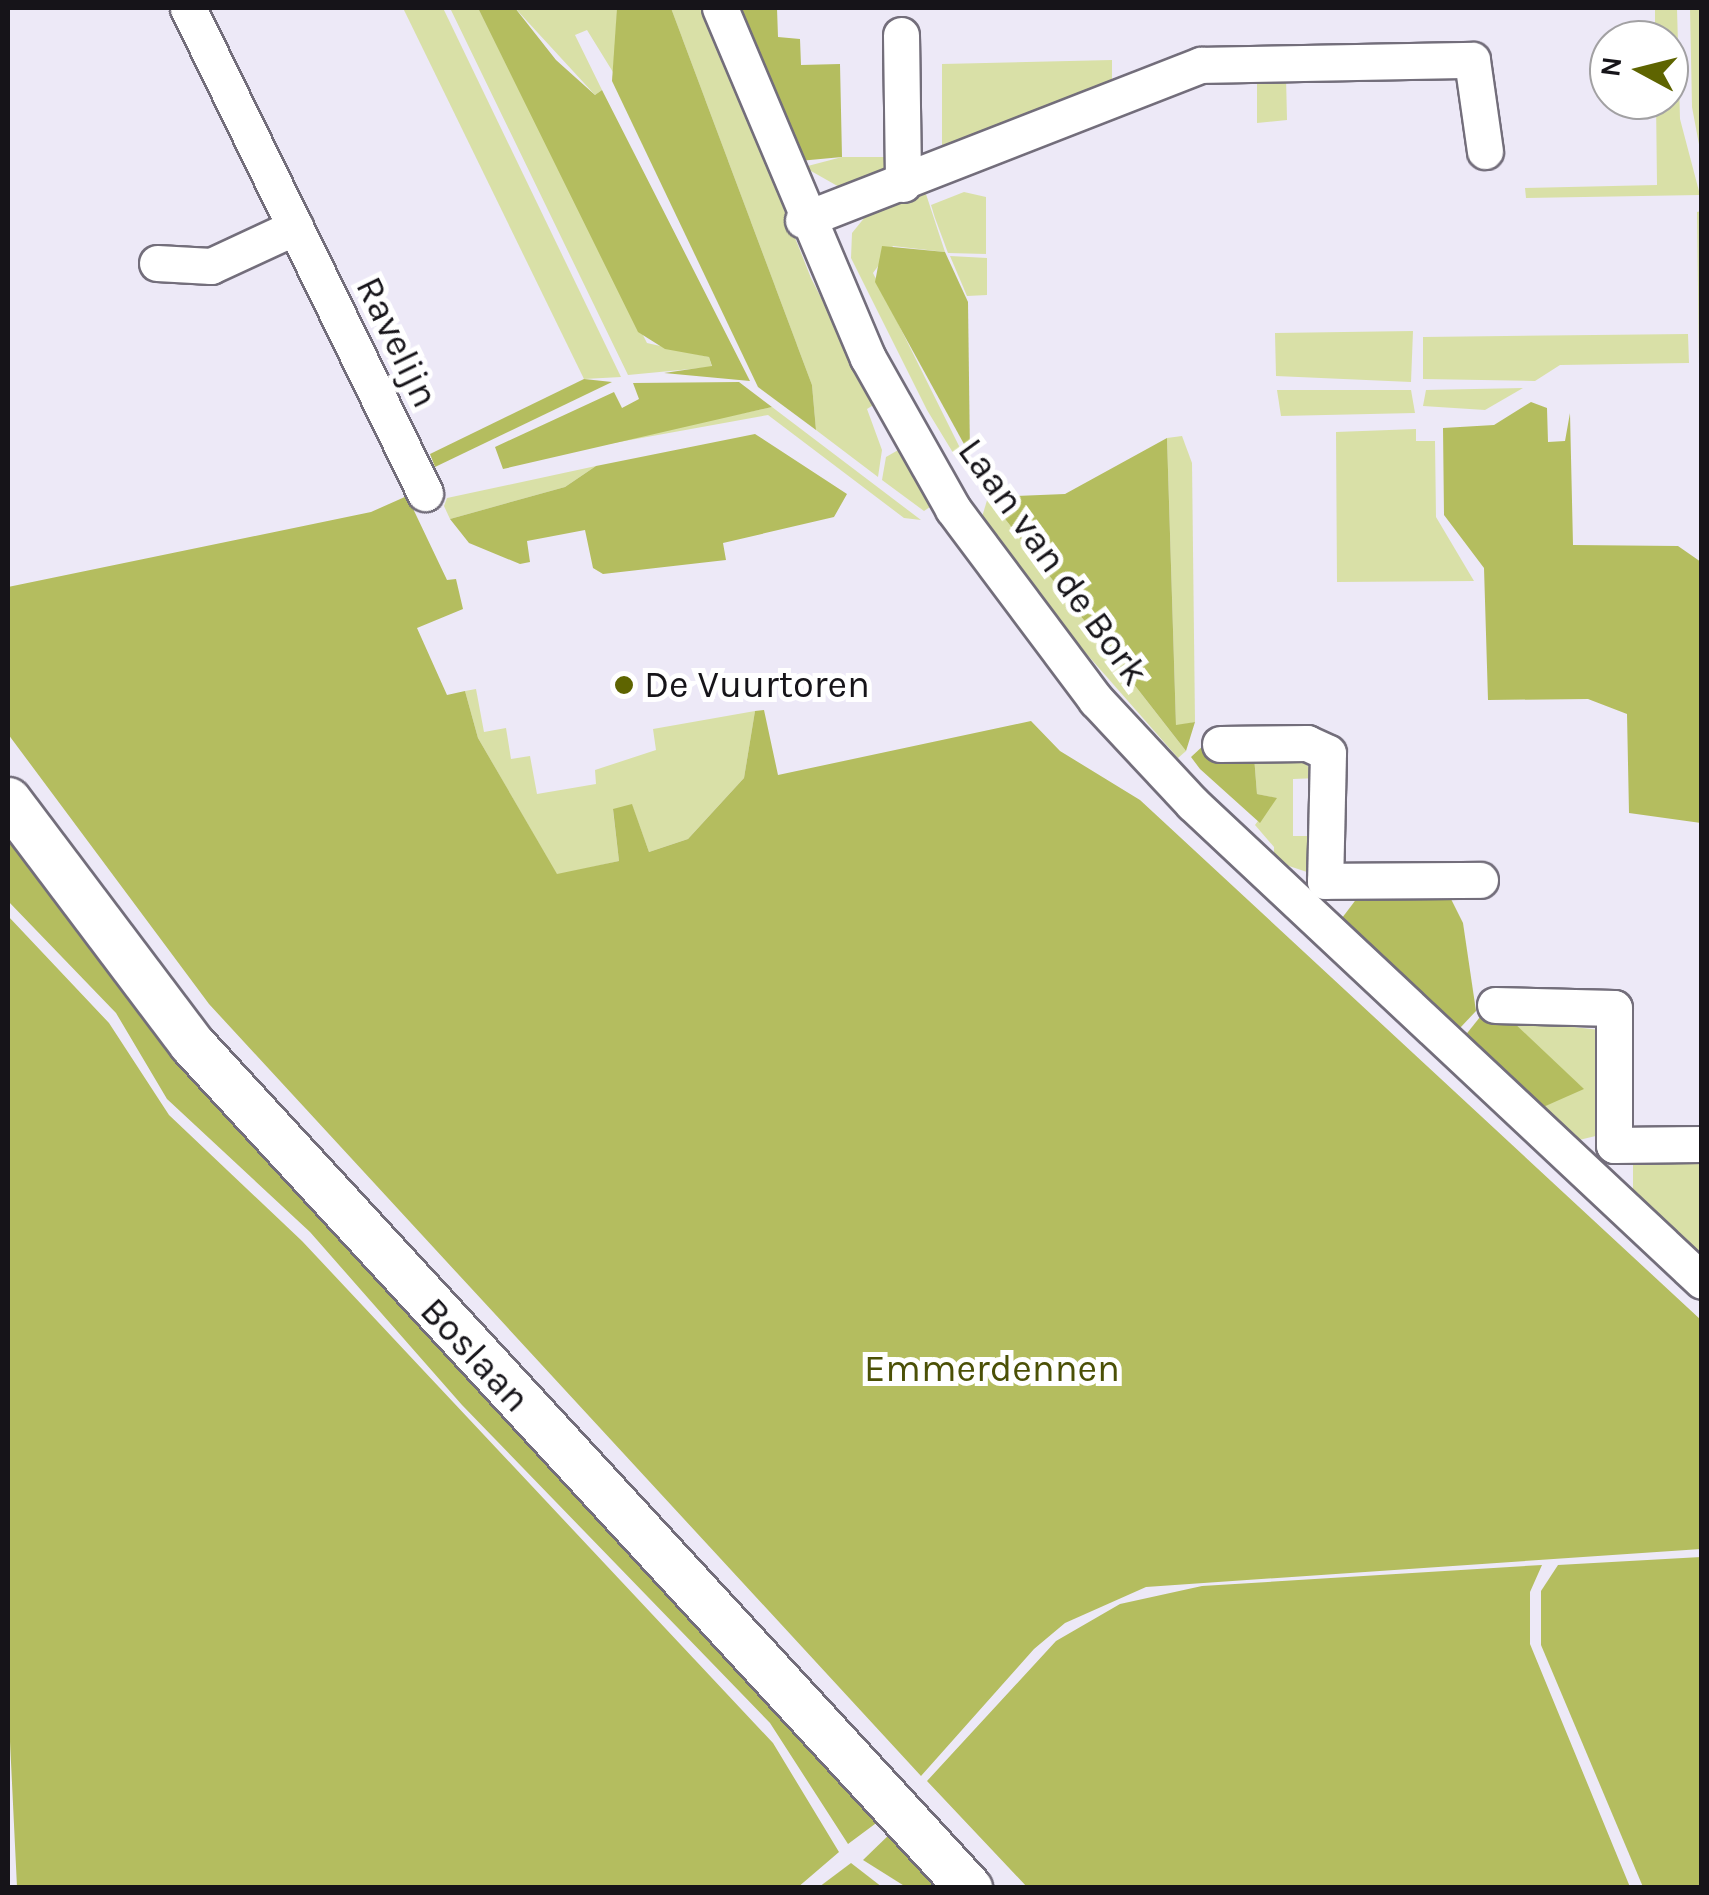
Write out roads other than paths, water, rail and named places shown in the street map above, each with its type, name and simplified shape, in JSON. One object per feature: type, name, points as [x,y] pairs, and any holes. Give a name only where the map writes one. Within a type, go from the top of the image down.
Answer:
[{"type":"main road","name":"Boslaan","points":[[8,800],[204,1058],[969,1888]]},
{"type":"street","name":"Ravelijn","points":[[188,8],[425,493]]},
{"type":"street","name":"Laan van de Bork","points":[[720,8],[803,220],[956,513],[1096,700],[1312,893],[1586,1174],[1702,1280]]},
{"type":"street","points":[[901,35],[903,184]]},
{"type":"street","points":[[803,220],[1201,66],[1472,60],[1486,151]]},
{"type":"street","points":[[157,263],[211,266],[295,227]]},
{"type":"street","points":[[1220,744],[1306,743],[1328,753],[1312,893],[1480,880]]},
{"type":"street","points":[[1495,1005],[1614,1008],[1614,1144],[1586,1174]]},
{"type":"street","points":[[1614,1144],[1702,1144]]},
{"type":"place","name":"De Vuurtoren","points":[[624,685]]},
{"type":"park label","name":"Emmerdennen","points":[[992,1369]]}]
